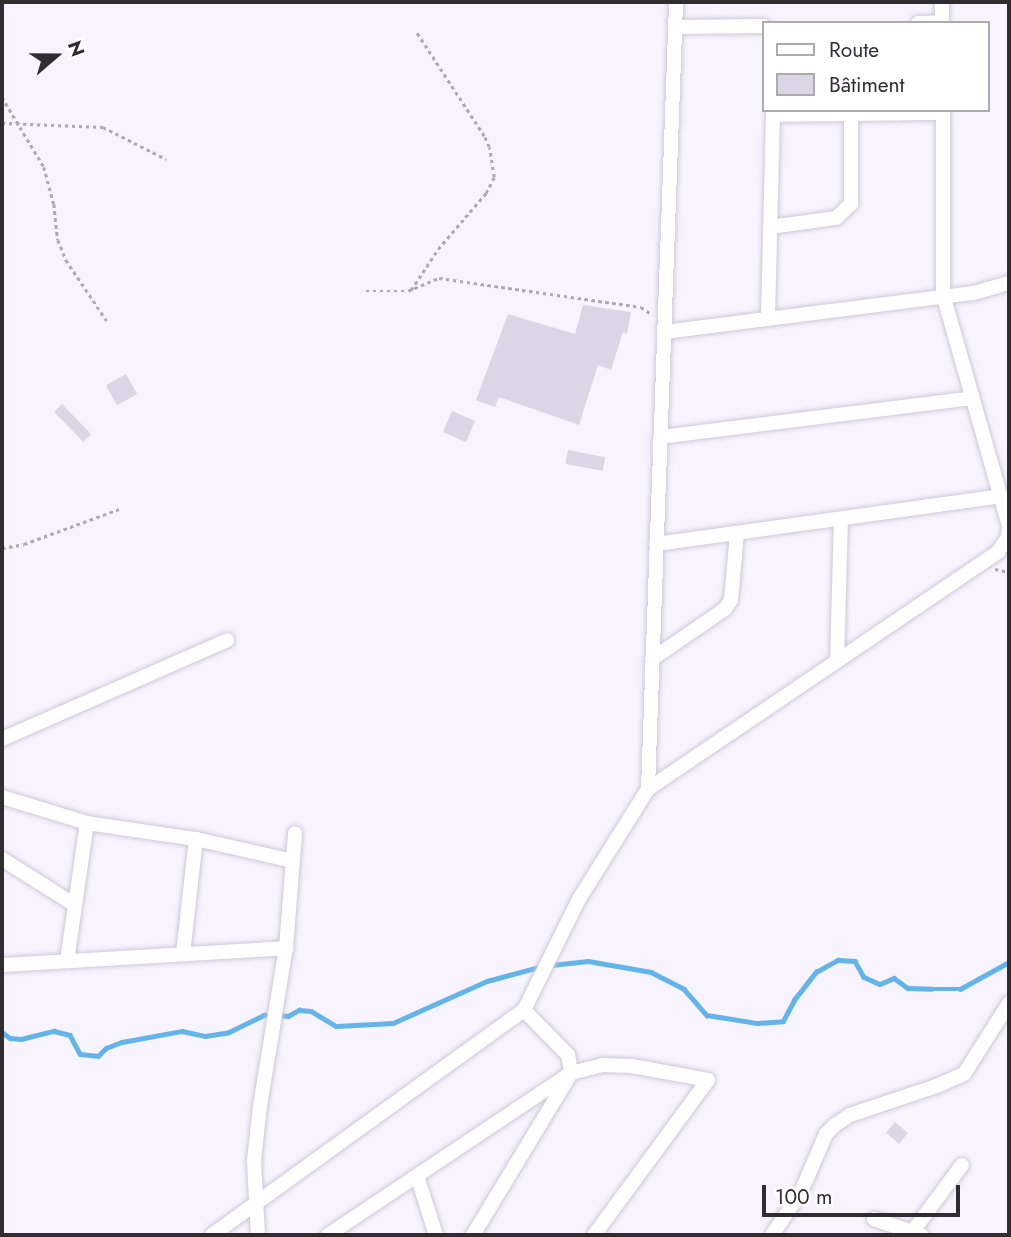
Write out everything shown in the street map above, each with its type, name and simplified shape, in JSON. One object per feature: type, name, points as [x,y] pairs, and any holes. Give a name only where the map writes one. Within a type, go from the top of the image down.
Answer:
[{"type":"street","points":[[648,789],[676,2]]},
{"type":"street","points":[[943,2],[943,21]]},
{"type":"street","points":[[675,27],[762,26]]},
{"type":"street","points":[[768,318],[773,113],[912,112]]},
{"type":"street","points":[[212,1235],[524,1010],[579,899],[648,789],[998,552],[1008,537],[1009,526],[1001,496],[943,295],[943,112]]},
{"type":"street","points":[[770,228],[836,218],[851,204],[851,114]]},
{"type":"street","points":[[664,326],[768,318],[974,293],[1009,284]]},
{"type":"street","points":[[660,437],[972,398]]},
{"type":"street","points":[[656,544],[1001,496]]},
{"type":"street","points":[[837,661],[841,519]]},
{"type":"street","points":[[652,659],[725,609],[731,600],[737,533]]},
{"type":"street","points":[[2,739],[227,640]]},
{"type":"street","points":[[2,797],[87,823],[196,839],[293,861]]},
{"type":"street","points":[[67,961],[87,823]]},
{"type":"street","points":[[258,1235],[254,1161],[260,1106],[286,948],[295,833]]},
{"type":"street","points":[[183,954],[196,839]]},
{"type":"street","points":[[2,859],[75,905]]},
{"type":"street","points":[[2,965],[286,948]]},
{"type":"street","points":[[772,1235],[801,1192],[821,1143],[835,1125],[850,1115],[964,1074],[1009,1003]]},
{"type":"street","points":[[474,1235],[571,1073],[568,1055],[524,1010]]},
{"type":"street","points":[[328,1235],[571,1073],[603,1065],[632,1066],[708,1080],[594,1235]]},
{"type":"street","points":[[874,1219],[908,1233],[962,1165]]},
{"type":"street","points":[[417,1175],[436,1235]]},
{"type":"path","points":[[411,290],[438,249],[486,193],[494,177],[489,147],[484,136],[415,30]]},
{"type":"path","points":[[2,97],[44,167],[54,204],[58,240],[66,260],[107,321]]},
{"type":"path","points":[[2,123],[21,126],[103,127],[166,159]]},
{"type":"path","points":[[366,291],[411,290],[439,278],[641,307],[664,326]]},
{"type":"path","points":[[2,548],[24,544],[120,509]]},
{"type":"building","points":[[583,305],[631,312],[627,334],[623,332],[611,370],[598,365],[579,425],[499,397],[495,407],[476,400],[508,314],[575,334]]},
{"type":"building","points":[[126,374],[137,394],[117,405],[106,385]]},
{"type":"building","points":[[62,404],[91,434],[83,442],[54,412]]},
{"type":"building","points":[[452,411],[475,421],[466,442],[443,432]]},
{"type":"building","points":[[568,450],[605,457],[603,471],[565,464]]},
{"type":"building","points":[[895,1122],[908,1133],[899,1144],[886,1133]]},
{"type":"waterway","points":[[551,965],[588,961],[651,972],[684,989],[707,1015],[757,1023],[783,1021],[794,1000],[816,972],[838,960],[855,961],[864,977],[880,984],[894,978],[908,988],[931,989],[960,989],[1009,962]]},
{"type":"waterway","points":[[2,1032],[10,1038],[21,1039],[54,1031],[70,1035],[80,1054],[98,1056],[106,1048],[122,1042],[182,1031],[205,1036],[229,1032],[264,1015],[288,1016],[299,1010],[311,1011],[336,1026],[393,1023],[487,981],[543,966]]}]
